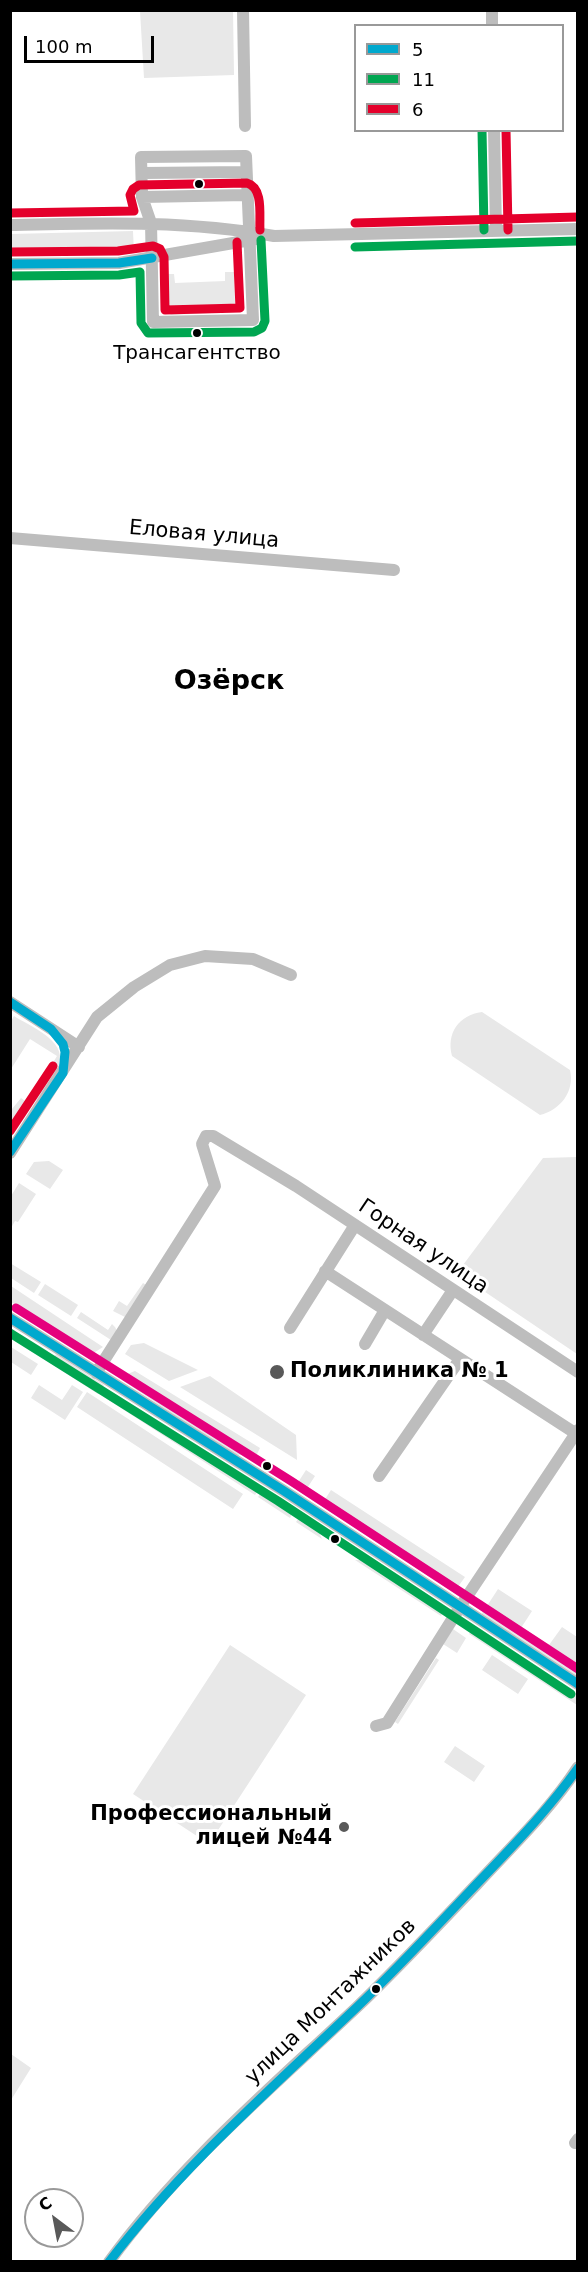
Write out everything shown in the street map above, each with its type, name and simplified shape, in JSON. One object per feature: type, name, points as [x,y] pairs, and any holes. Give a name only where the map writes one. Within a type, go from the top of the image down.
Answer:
[{"type":"street","points":[[243,10],[245,126]]},
{"type":"street","points":[[494,132],[496,230]]},
{"type":"street","points":[[246,156],[246,195],[253,320],[153,322],[151,223],[142,197],[141,157],[246,156]]},
{"type":"street","points":[[142,197],[246,195]]},
{"type":"street","points":[[125,223],[133,216],[142,197]]},
{"type":"street","points":[[10,225],[151,223],[248,236],[578,229]]},
{"type":"street","points":[[10,264],[118,263],[152,258],[248,236]]},
{"type":"street","name":"Еловая улица","points":[[10,538],[394,570]]},
{"type":"street","points":[[10,1153],[98,1017],[134,987],[170,965],[205,956],[253,959],[291,975]]},
{"type":"street","points":[[10,1002],[79,1047]]},
{"type":"street","points":[[51,1029],[63,1044],[65,1052],[63,1073]]},
{"type":"street","name":"Горная улица","points":[[96,1373],[215,1186],[202,1144],[206,1136],[213,1136],[246,1154],[578,1372]]},
{"type":"street","points":[[290,1328],[355,1225]]},
{"type":"street","points":[[325,1271],[576,1431],[387,1723],[376,1726]]},
{"type":"street","points":[[423,1335],[453,1290]]},
{"type":"street","points":[[365,1344],[385,1310]]},
{"type":"street","points":[[10,1318],[284,1491],[578,1684]]},
{"type":"street","points":[[379,1476],[460,1359]]},
{"type":"street","name":"улица Монтажников","points":[[109,2262],[131,2231],[177,2177],[410,1955],[510,1848],[578,1767]]},
{"type":"shaded area","points":[[140,11],[233,11],[234,75],[144,78]]},
{"type":"shaded area","points":[[133,231],[134,253],[11,256],[11,234]]},
{"type":"shaded area","points":[[225,272],[234,272],[235,305],[231,312],[171,315],[163,308],[162,274],[174,274],[175,283],[225,281]]},
{"type":"shaded area","points":[[482,1012],[570,1070],[568,1093],[554,1109],[540,1115],[452,1056],[451,1040],[456,1026],[467,1017]]},
{"type":"shaded area","points":[[14,1016],[45,1035],[52,1041],[60,1055],[55,1073],[37,1100],[32,1097],[57,1056],[30,1039],[11,1069],[11,1021]]},
{"type":"shaded area","points":[[21,1098],[32,1106],[11,1138],[11,1109]]},
{"type":"shaded area","points":[[578,1157],[577,1354],[457,1273],[543,1158]]},
{"type":"shaded area","points":[[49,1161],[63,1170],[50,1189],[26,1174],[34,1162]]},
{"type":"shaded area","points":[[19,1183],[36,1194],[18,1222],[15,1221],[11,1228],[11,1196]]},
{"type":"shaded area","points":[[10,1263],[41,1282],[34,1293],[11,1278]]},
{"type":"shaded area","points":[[143,1283],[148,1286],[127,1318],[113,1311],[119,1301],[127,1306]]},
{"type":"shaded area","points":[[45,1284],[78,1305],[71,1316],[38,1295]]},
{"type":"shaded area","points":[[11,1286],[103,1347],[92,1354],[11,1302]]},
{"type":"shaded area","points":[[81,1312],[108,1330],[112,1324],[117,1331],[111,1340],[77,1318]]},
{"type":"shaded area","points":[[10,1333],[18,1333],[48,1351],[44,1358],[11,1338]]},
{"type":"shaded area","points":[[144,1343],[198,1370],[169,1381],[125,1354],[131,1345]]},
{"type":"shaded area","points":[[11,1347],[38,1364],[31,1375],[11,1362]]},
{"type":"shaded area","points":[[56,1354],[104,1385],[98,1394],[50,1363]]},
{"type":"shaded area","points":[[135,1371],[260,1448],[257,1454],[234,1455],[122,1380],[125,1375]]},
{"type":"shaded area","points":[[210,1376],[296,1435],[297,1460],[180,1387]]},
{"type":"shaded area","points":[[39,1385],[62,1400],[72,1385],[83,1392],[65,1420],[31,1398]]},
{"type":"shaded area","points":[[87,1392],[243,1494],[233,1509],[77,1407]]},
{"type":"shaded area","points":[[112,1392],[259,1489],[255,1495],[107,1399]]},
{"type":"shaded area","points":[[306,1470],[315,1476],[304,1493],[295,1487]]},
{"type":"shaded area","points":[[331,1490],[465,1577],[455,1591],[322,1504]]},
{"type":"shaded area","points":[[262,1491],[293,1512],[290,1518],[258,1497]]},
{"type":"shaded area","points":[[300,1516],[316,1526],[322,1539],[296,1522]]},
{"type":"shaded area","points":[[355,1560],[368,1560],[445,1609],[441,1616]]},
{"type":"shaded area","points":[[498,1589],[532,1611],[521,1628],[487,1606]]},
{"type":"shaded area","points":[[484,1610],[577,1671],[577,1681],[479,1618]]},
{"type":"shaded area","points":[[562,1627],[577,1637],[577,1663],[549,1645]]},
{"type":"shaded area","points":[[473,1628],[577,1694],[577,1705],[469,1634]]},
{"type":"shaded area","points":[[453,1629],[466,1638],[457,1653],[443,1644]]},
{"type":"shaded area","points":[[230,1645],[306,1695],[209,1844],[133,1794]]},
{"type":"shaded area","points":[[492,1655],[528,1679],[518,1694],[482,1670]]},
{"type":"shaded area","points":[[436,1658],[439,1660],[398,1724],[395,1722]]},
{"type":"shaded area","points":[[455,1746],[485,1766],[474,1782],[444,1762]]},
{"type":"shaded area","points":[[11,2054],[31,2068],[11,2100]]},
{"type":"transit line","name":"11","points":[[482,132],[484,230]]},
{"type":"transit line","name":"6","points":[[506,132],[508,230]]},
{"type":"transit line","name":"6","points":[[10,213],[134,211],[130,195],[139,185],[247,183],[256,190],[258,196],[260,230]]},
{"type":"transit line","name":"6","points":[[355,223],[578,217]]},
{"type":"transit line","name":"11","points":[[10,276],[119,275],[140,272],[141,323],[148,333],[254,332],[262,328],[265,321],[261,240]]},
{"type":"transit line","name":"11","points":[[355,247],[578,241]]},
{"type":"transit line","name":"6","points":[[10,252],[118,251],[153,246],[160,249],[164,257],[165,310],[240,308],[237,242]]},
{"type":"transit line","name":"5","points":[[10,264],[119,263],[152,258]]},
{"type":"transit line","name":"5","points":[[10,1002],[51,1029],[63,1044],[65,1052],[63,1073],[10,1152]]},
{"type":"transit line","name":"6","points":[[10,1131],[53,1066]]},
{"type":"transit line","points":[[16,1308],[291,1481],[578,1669]]},
{"type":"transit line","name":"5","points":[[10,1318],[284,1491],[578,1684]]},
{"type":"transit line","name":"11","points":[[10,1333],[278,1501],[571,1694]]},
{"type":"transit line","name":"5","points":[[109,2262],[166,2194],[197,2162],[259,2099],[356,2008],[498,1861],[540,1816],[578,1768]]},
{"type":"place","name":"Трансагентство","points":[[197,333]]},
{"type":"place","name":"Поликлиника № 1","points":[[277,1372]]},
{"type":"place","name":"Профессиональный лицей №44","points":[[344,1827]]},
{"type":"district","name":"Озёрск","points":[[229,682]]}]
